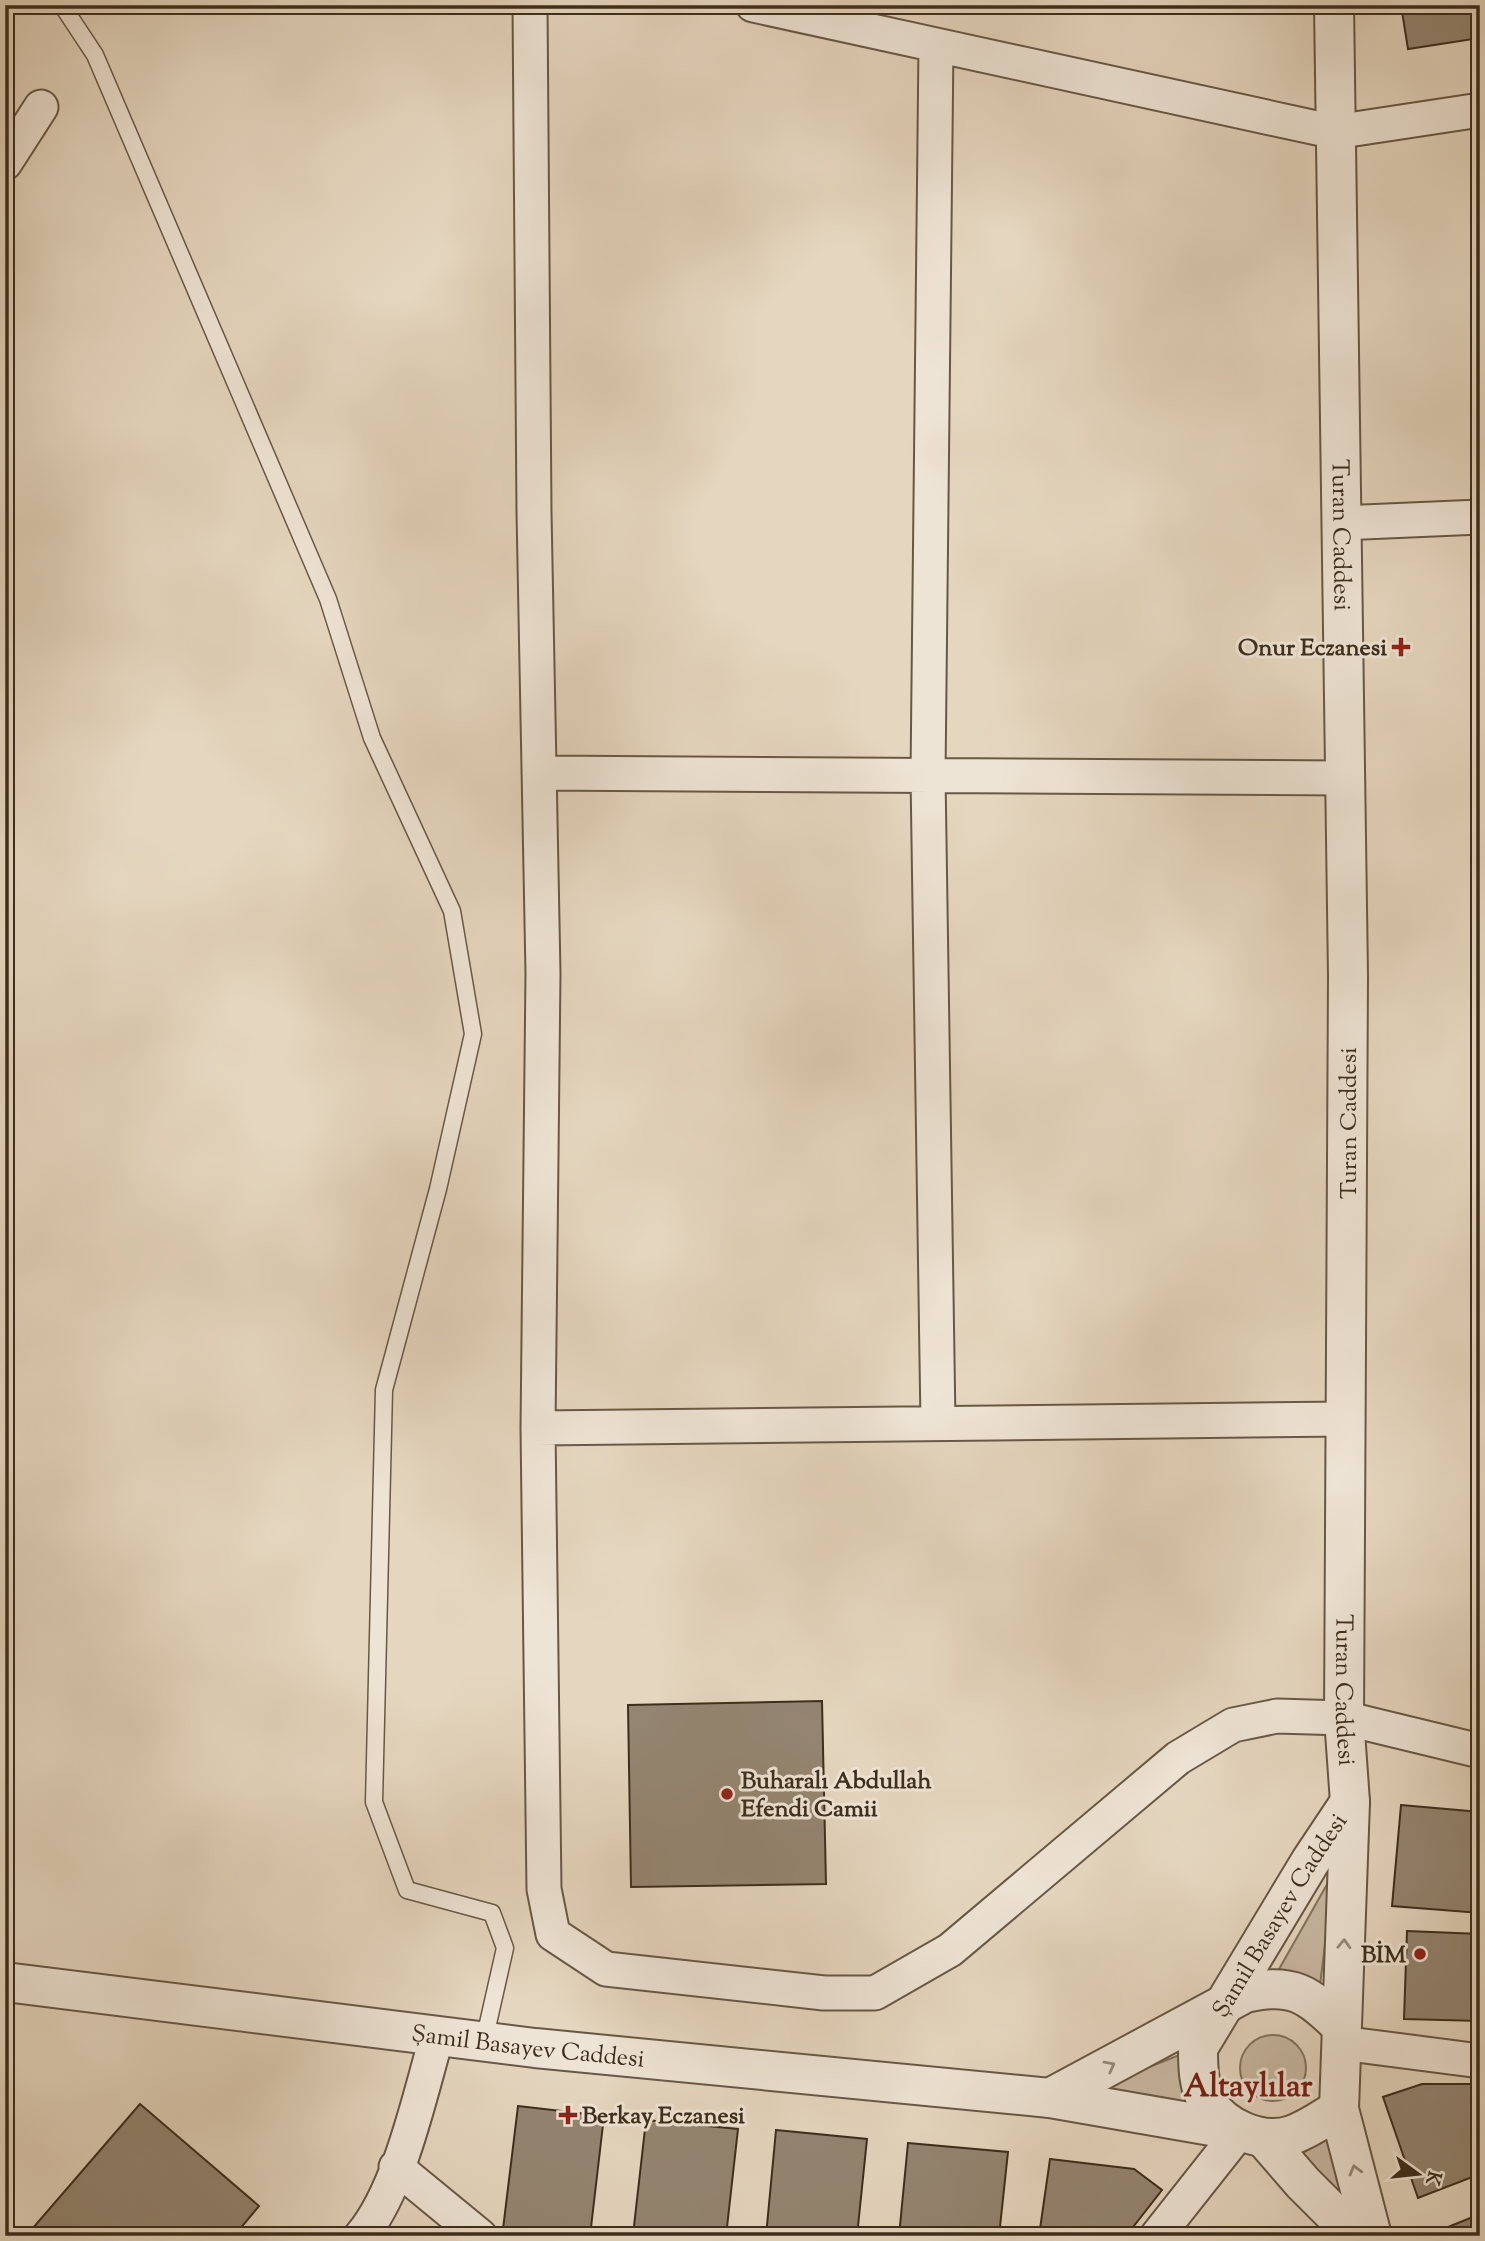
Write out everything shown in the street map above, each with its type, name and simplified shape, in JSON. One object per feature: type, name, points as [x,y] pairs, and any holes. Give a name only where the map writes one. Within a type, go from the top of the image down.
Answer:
[{"type":"street","points":[[530,5],[543,973],[538,1428],[544,1889],[553,1934],[606,1969],[824,1993],[875,1993],[950,1951],[1178,1758],[1233,1725],[1277,1716],[1344,1718],[1480,1751]]},
{"type":"street","points":[[753,5],[1335,132],[1480,110]]},
{"type":"street","name":"Turan Caddesi","points":[[1334,5],[1348,976],[1344,1718],[1350,1802],[1339,2109],[1372,2236]]},
{"type":"street","points":[[936,45],[928,776],[938,1423]]},
{"type":"street","points":[[5,163],[41,107]]},
{"type":"street","points":[[1340,523],[1480,517]]},
{"type":"street","points":[[539,773],[1345,778]]},
{"type":"street","points":[[538,1428],[1347,1419]]},
{"type":"street","name":"Şamil Basayev Caddesi","points":[[1050,2098],[1223,2005],[1350,1802]]},
{"type":"street","name":"Şamil Basayev Caddesi","points":[[5,1982],[437,2036],[1050,2098],[1252,2134]]},
{"type":"street","points":[[1356,2236],[1252,2134],[1219,2117],[1206,2100],[1198,2072],[1198,2048],[1223,2005],[1245,1993],[1269,1987],[1294,1990],[1315,2001],[1341,2034],[1480,2061]]},
{"type":"street","points":[[361,2236],[376,2218],[396,2167],[437,2036]]},
{"type":"street","points":[[1252,2134],[1289,2136],[1339,2109]]},
{"type":"street","points":[[1157,2236],[1252,2134]]},
{"type":"street","points":[[396,2167],[480,2236]]},
{"type":"lane","points":[[62,5],[95,55],[328,599],[372,738],[452,911],[473,1034],[438,1189],[384,1390],[374,1802],[407,1890],[492,1913],[505,1948],[484,2041]]},
{"type":"shaded area","points":[[1334,1872],[1320,1985],[1278,1971]]},
{"type":"shaded area","points":[[1273,2035],[1286,2038],[1296,2045],[1303,2055],[1306,2068],[1303,2081],[1296,2091],[1286,2098],[1273,2101],[1260,2098],[1250,2091],[1243,2081],[1240,2068],[1243,2055],[1250,2045],[1260,2038]]},
{"type":"shaded area","points":[[1182,2054],[1188,2107],[1086,2092]]},
{"type":"shaded area","points":[[1332,2134],[1352,2209],[1300,2155]]},
{"type":"building","points":[[1401,5],[1480,5],[1480,38],[1408,49]]},
{"type":"building","name":"Buharalı Abdullah Efendi Camii","points":[[822,1701],[826,1884],[631,1887],[628,1705]]},
{"type":"building","points":[[1401,1805],[1480,1812],[1480,1913],[1392,1906]]},
{"type":"building","points":[[1407,1931],[1480,1934],[1480,2021],[1404,2019]]},
{"type":"building","points":[[1422,2084],[1480,2084],[1480,2174],[1418,2198],[1383,2097]]},
{"type":"building","points":[[140,2104],[259,2206],[234,2236],[26,2236]]},
{"type":"building","points":[[518,2106],[604,2116],[590,2236],[503,2229]]},
{"type":"building","points":[[646,2120],[738,2129],[726,2236],[633,2235]]},
{"type":"building","points":[[776,2130],[867,2139],[857,2236],[766,2236]]},
{"type":"building","points":[[908,2143],[1008,2152],[999,2236],[899,2236]]},
{"type":"building","points":[[1050,2159],[1134,2169],[1162,2190],[1126,2236],[1039,2236]]},
{"type":"building","points":[[1480,2214],[1480,2236],[1426,2236]]},
{"type":"place","name":"Onur Eczanesi","points":[[1401,647]]},
{"type":"place","name":"Buharalı Abdullah Efendi Camii","points":[[727,1794]]},
{"type":"place","name":"BİM","points":[[1420,1954]]},
{"type":"place","name":"Berkay Eczanesi","points":[[568,2115]]},
{"type":"district","name":"Altaylılar","points":[[1248,2085]]}]
